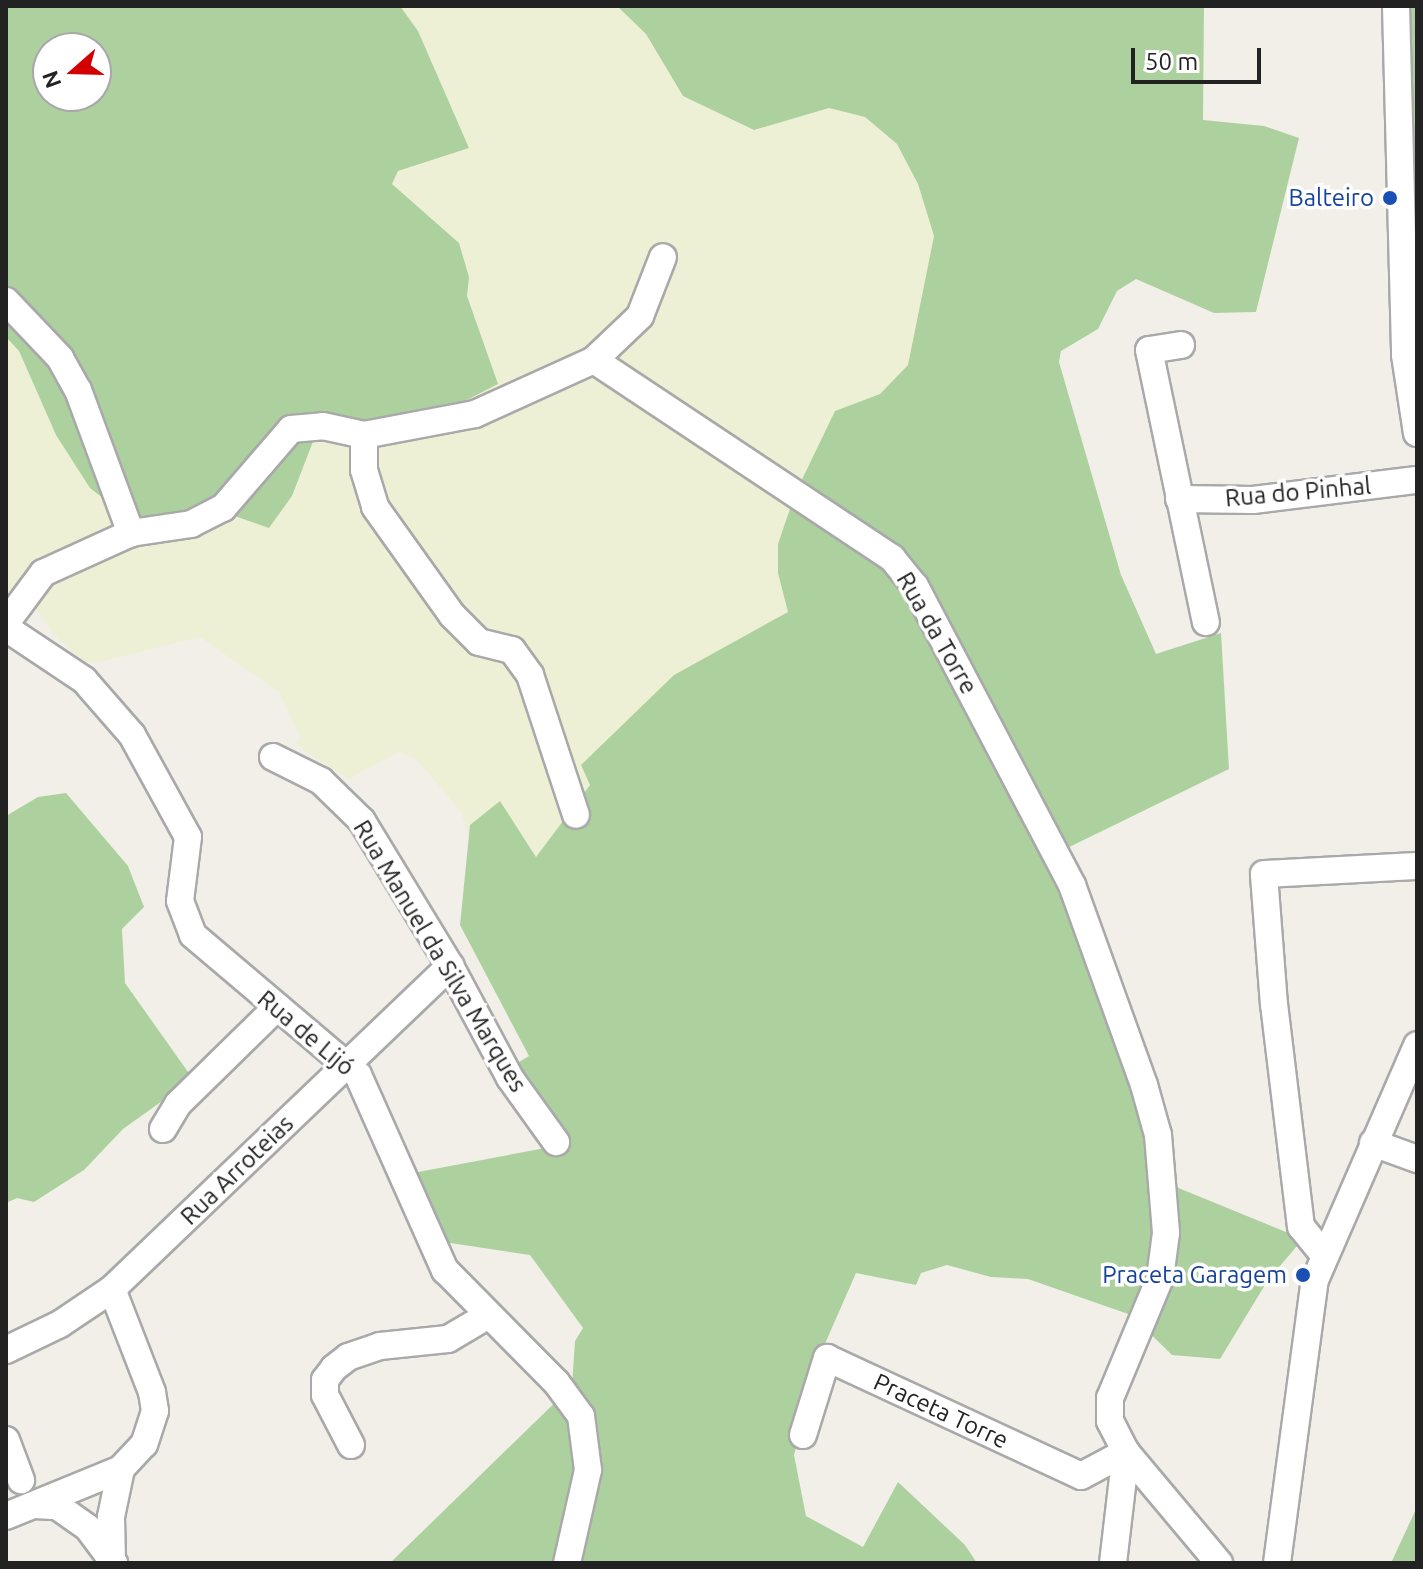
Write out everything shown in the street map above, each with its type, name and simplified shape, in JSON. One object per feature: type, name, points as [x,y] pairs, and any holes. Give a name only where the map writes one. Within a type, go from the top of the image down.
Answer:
[{"type":"street","points":[[1396,6],[1405,355],[1417,433]]},
{"type":"street","points":[[6,625],[43,573],[131,533],[191,524],[223,508],[291,429],[323,426],[364,435],[475,414],[594,360],[640,316],[663,257]]},
{"type":"street","points":[[6,301],[60,358],[78,390],[131,533]]},
{"type":"street","points":[[1181,345],[1149,350],[1206,622]]},
{"type":"street","name":"Rua da Torre","points":[[594,360],[892,558],[922,599],[1072,885],[1144,1085],[1164,1188],[1166,1233],[1160,1278],[1110,1398],[1110,1421],[1126,1452],[1219,1563]]},
{"type":"street","points":[[364,435],[364,470],[375,507],[452,615],[479,642],[512,650],[530,675],[576,815]]},
{"type":"street","name":"Rua do Pinhal","points":[[1179,499],[1253,500],[1417,480]]},
{"type":"street","name":"Rua de Lijó","points":[[6,625],[84,680],[132,735],[188,837],[180,901],[184,920],[206,950],[346,1063],[367,1089],[445,1270],[487,1316],[556,1382],[581,1416],[588,1470],[567,1563]]},
{"type":"street","name":"Rua Manuel da Silva Marques","points":[[273,757],[321,781],[345,799],[450,966],[510,1078],[556,1142]]},
{"type":"street","points":[[1324,1255],[1301,1227],[1274,1005],[1264,874],[1417,866]]},
{"type":"street","name":"Rua Arroteias","points":[[6,1350],[60,1324],[112,1289],[450,966]]},
{"type":"street","points":[[163,1129],[178,1104],[277,1007]]},
{"type":"street","points":[[1277,1563],[1310,1312],[1324,1255],[1417,1045]]},
{"type":"street","points":[[1373,1143],[1417,1159]]},
{"type":"street","points":[[6,1516],[121,1469],[144,1444],[155,1411],[112,1289]]},
{"type":"street","points":[[351,1445],[325,1395],[325,1380],[334,1368],[348,1357],[380,1346],[448,1339],[487,1316]]},
{"type":"street","name":"Praceta Torre","points":[[803,1435],[827,1358],[1081,1476],[1126,1452]]},
{"type":"street","points":[[6,1440],[21,1480]]},
{"type":"street","points":[[1113,1563],[1126,1452]]},
{"type":"street","points":[[113,1562],[111,1517],[121,1469]]},
{"type":"street","points":[[32,1505],[57,1506],[88,1528],[113,1562]]},
{"type":"green space","points":[[6,6],[400,6],[418,31],[469,148],[398,171],[392,184],[459,243],[469,277],[467,296],[498,384],[459,404],[314,439],[292,496],[269,528],[229,514],[157,522],[121,512],[90,488],[56,435],[19,351],[6,337]]},
{"type":"green space","points":[[400,6],[617,6],[646,34],[683,96],[753,130],[829,108],[865,117],[897,144],[918,184],[934,236],[908,365],[880,394],[835,411],[790,619],[631,719],[584,793],[502,902],[471,844],[461,812],[416,759],[399,752],[349,779],[295,745],[300,738],[279,692],[200,637],[100,662],[84,662],[54,635],[31,601],[6,602],[6,337],[19,351],[56,435],[121,512],[157,522],[292,496],[314,439],[452,386],[416,206],[392,184],[399,169],[459,127],[418,32]]},
{"type":"green space","points":[[617,6],[1204,6],[1203,120],[1264,126],[1299,138],[1256,312],[1214,313],[1136,279],[1117,291],[1098,329],[1061,351],[1059,362],[1121,575],[1156,654],[1221,633],[1229,769],[1055,854],[1121,1019],[1159,1180],[1303,1239],[1268,1280],[1220,1359],[1172,1355],[1131,1315],[1028,1279],[991,1277],[947,1265],[921,1273],[916,1285],[856,1273],[824,1346],[794,1455],[806,1516],[863,1547],[898,1482],[965,1545],[977,1563],[390,1563],[572,1386],[575,1341],[583,1328],[530,1255],[437,1241],[418,1172],[561,1145],[509,1068],[529,1056],[460,925],[470,825],[500,801],[536,857],[590,785],[581,765],[674,675],[788,612],[778,573],[778,544],[795,494],[835,411],[880,394],[908,365],[934,236],[918,184],[897,144],[865,117],[829,108],[754,130],[683,96],[646,34]]},
{"type":"green space","points":[[1398,6],[1417,6],[1417,317]]},
{"type":"green space","points":[[66,793],[128,866],[144,907],[122,929],[125,983],[193,1079],[123,1129],[84,1170],[34,1202],[17,1198],[6,1203],[6,816],[38,797]]},
{"type":"green space","points":[[1417,1507],[1417,1563],[1391,1563]]},
{"type":"place","name":"Balteiro","points":[[1390,198]]},
{"type":"place","name":"Praceta Garagem","points":[[1303,1275]]}]
